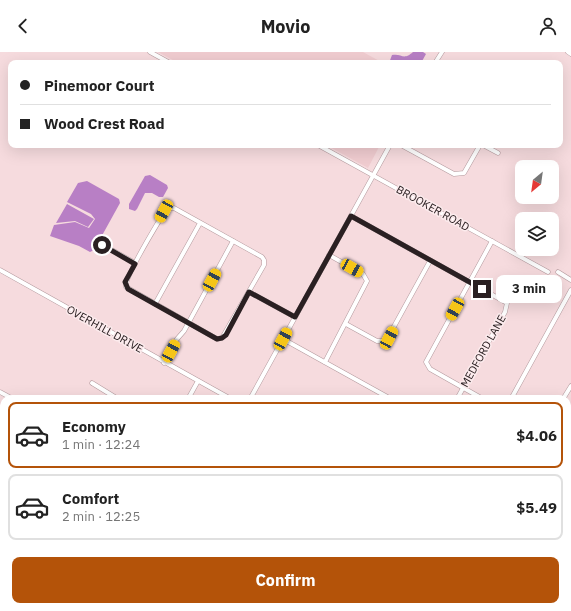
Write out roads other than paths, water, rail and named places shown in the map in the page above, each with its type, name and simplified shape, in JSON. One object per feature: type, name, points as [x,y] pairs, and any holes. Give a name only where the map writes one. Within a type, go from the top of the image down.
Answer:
[{"type":"street","points":[[150,52],[165,60]]},
{"type":"street","name":"BROOKER ROAD","points":[[324,148],[548,272]]},
{"type":"street","points":[[252,395],[388,148]]},
{"type":"street","points":[[406,148],[454,174],[464,173],[478,148]]},
{"type":"street","points":[[489,148],[498,153]]},
{"type":"street","points":[[174,208],[234,241],[262,257],[264,260],[264,265],[222,338],[217,339],[126,287],[126,280],[166,209],[174,208]]},
{"type":"street","points":[[351,216],[470,282]]},
{"type":"street","points":[[155,304],[200,223]]},
{"type":"street","points":[[164,362],[188,323],[234,241]]},
{"type":"street","points":[[476,395],[430,369],[426,362],[492,241]]},
{"type":"street","points":[[102,245],[135,264]]},
{"type":"street","points":[[325,362],[346,324],[367,279],[363,274],[329,255]]},
{"type":"street","points":[[346,324],[378,341],[386,341],[430,261]]},
{"type":"street","name":"OVERHILL DRIVE","points":[[0,270],[224,395]]},
{"type":"street","points":[[558,272],[571,280]]},
{"type":"street","name":"MEDFORD LANE","points":[[460,395],[505,312],[506,303],[470,282]]},
{"type":"street","points":[[513,395],[571,290]]},
{"type":"street","points":[[249,292],[295,317]]},
{"type":"street","points":[[283,339],[384,395]]},
{"type":"street","points":[[190,395],[198,381]]},
{"type":"street","points":[[92,383],[112,395]]},
{"type":"street","points":[[565,395],[571,386]]}]
